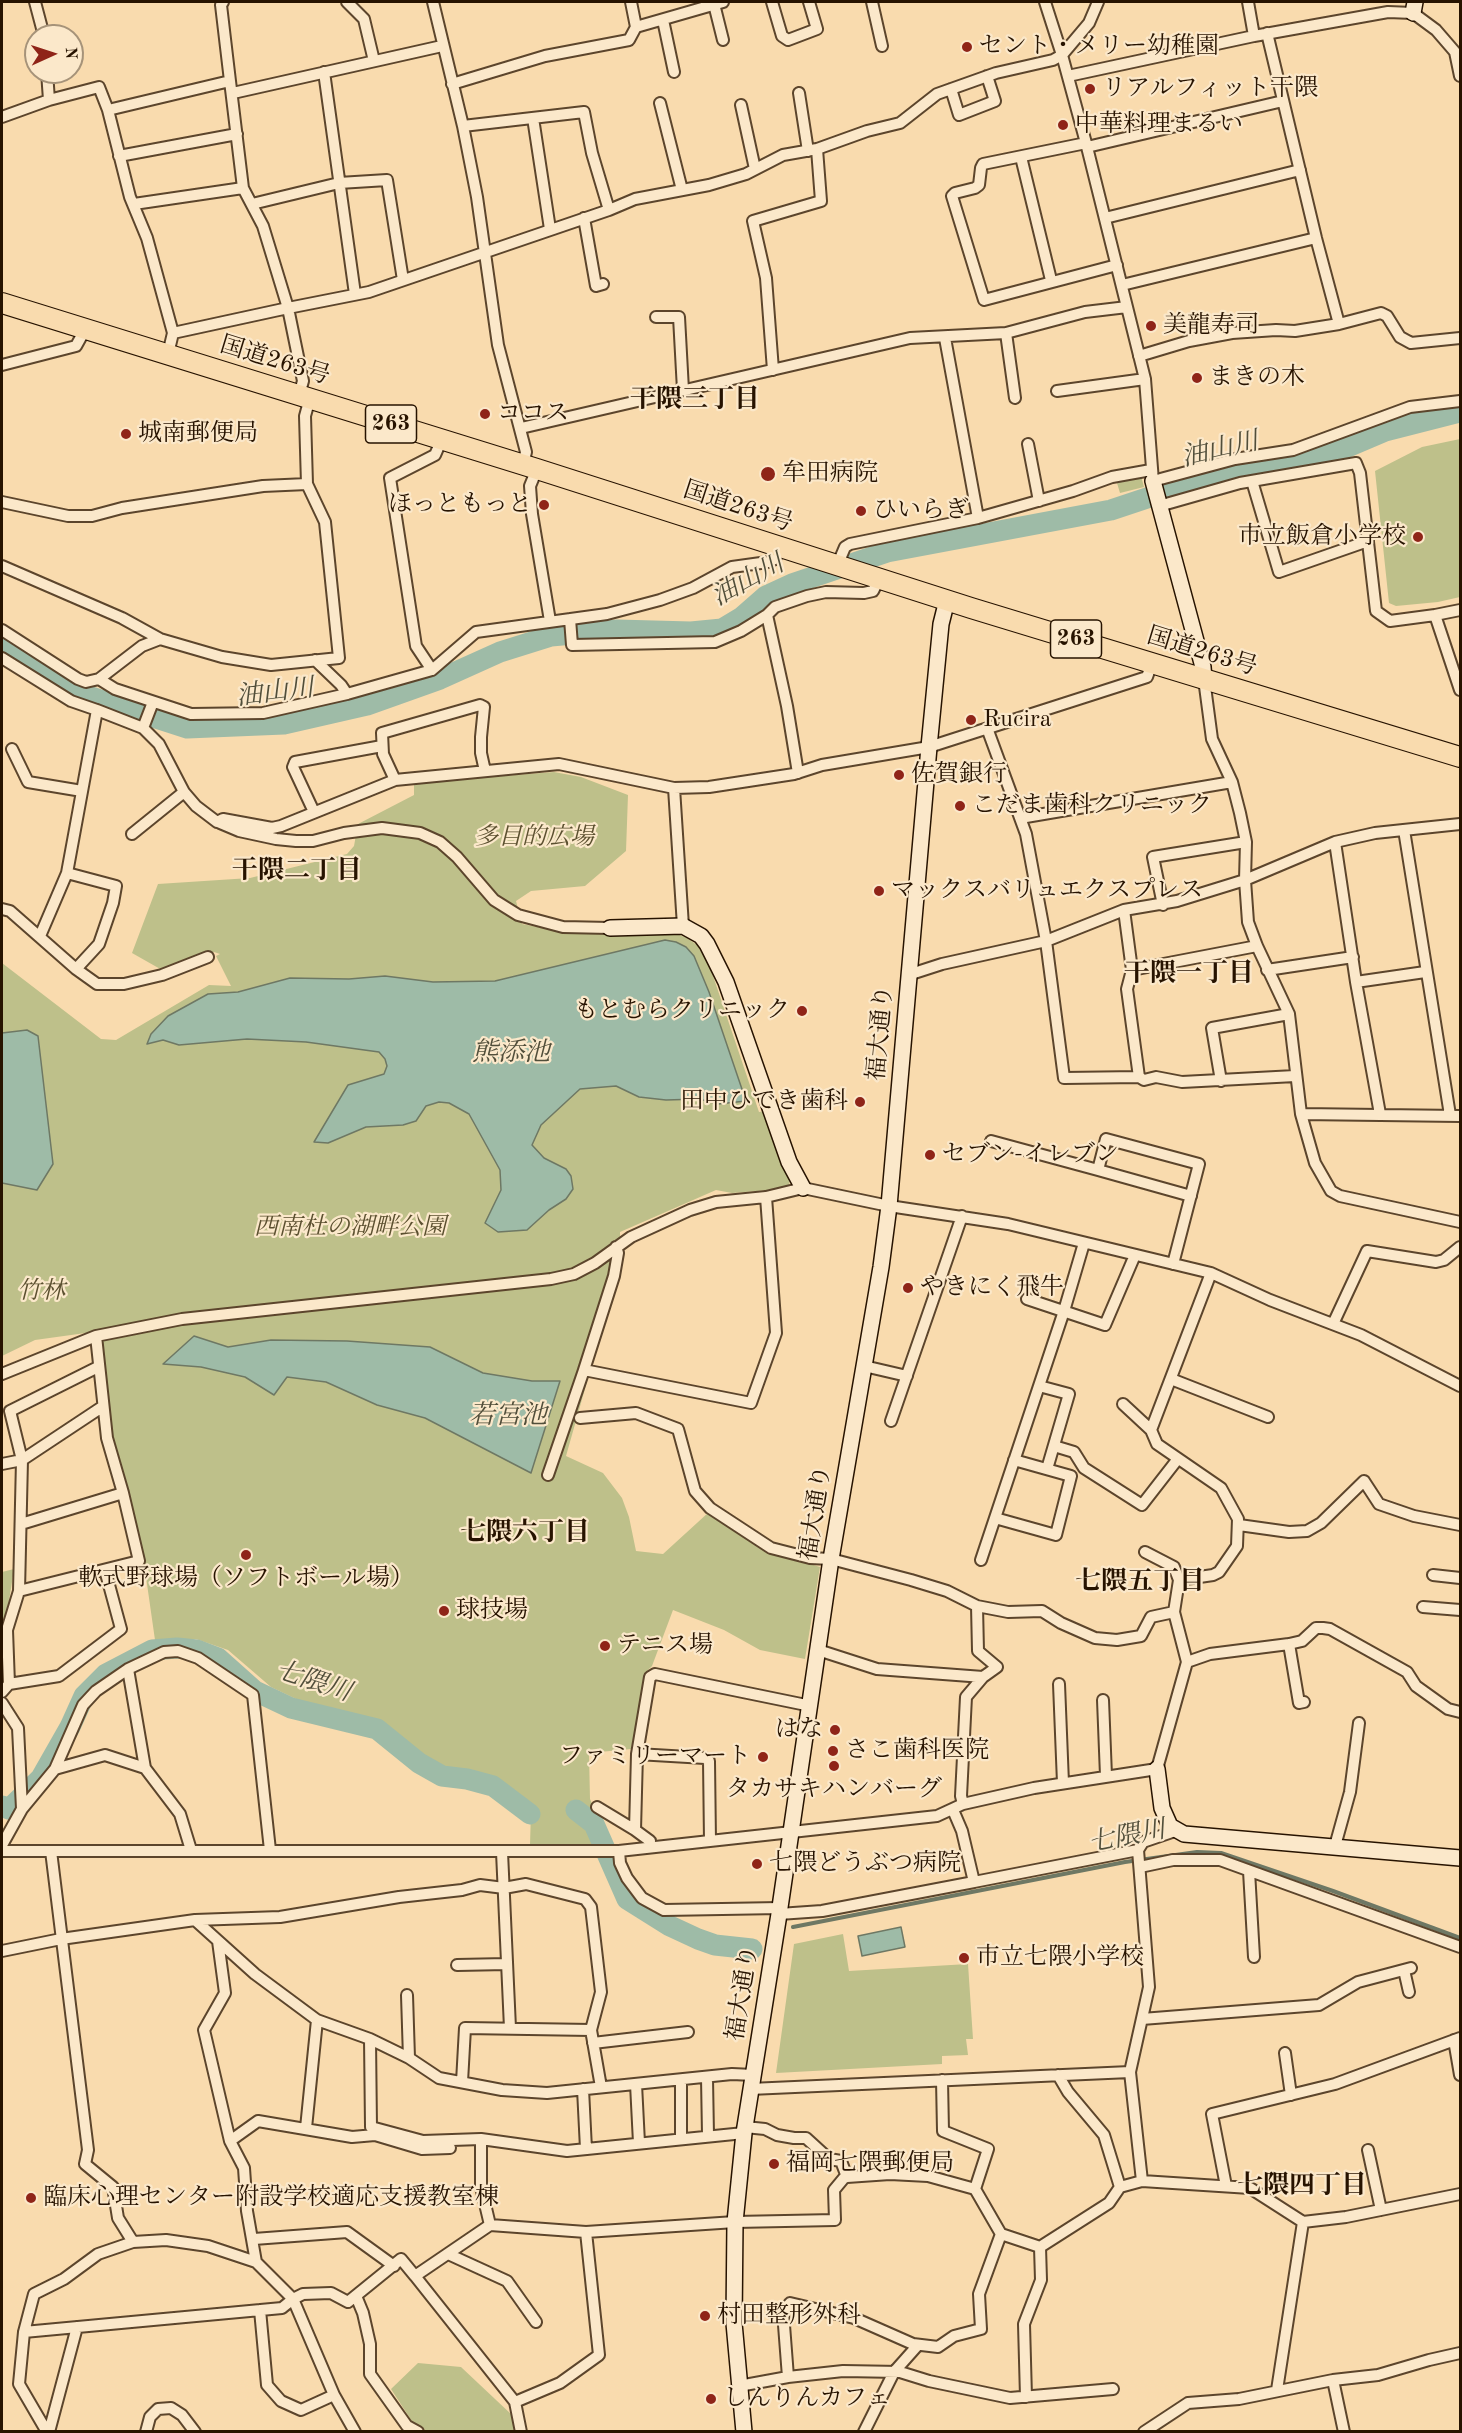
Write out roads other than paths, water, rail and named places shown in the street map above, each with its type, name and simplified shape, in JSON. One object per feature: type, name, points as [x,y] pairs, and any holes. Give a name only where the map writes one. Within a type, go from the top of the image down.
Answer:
[{"type":"highway","name":"国道263号","points":[[2,303],[530,467],[879,579],[1461,757]]},
{"type":"street","points":[[35,2],[41,24]]},
{"type":"street","points":[[2,566],[122,618],[160,639],[222,657],[271,665],[339,658],[325,522],[306,484],[303,381],[288,308],[263,226],[243,188],[221,5],[223,2]]},
{"type":"street","points":[[347,2],[364,19],[374,61]]},
{"type":"street","points":[[433,2],[463,126],[477,197],[483,253],[498,345],[530,467],[532,514],[549,621]]},
{"type":"street","points":[[452,84],[545,56],[629,40],[636,27],[631,2]]},
{"type":"street","points":[[772,2],[782,36],[788,40],[817,29],[809,2]]},
{"type":"street","points":[[872,2],[882,46]]},
{"type":"street","points":[[1045,2],[1068,76],[1145,379],[1152,475],[1203,667],[1212,739],[1232,782],[1246,842],[1245,880],[1248,922],[1267,970],[1289,1014],[1301,1114],[1315,1163],[1331,1191],[1340,1196],[1461,1222]]},
{"type":"street","points":[[173,333],[355,294],[483,253],[635,199],[709,185],[755,169],[783,154],[812,150],[867,131],[900,123],[920,105],[937,94],[987,76],[1053,60],[1062,55],[1089,22],[1098,2]]},
{"type":"street","points":[[1248,2],[1254,36]]},
{"type":"street","points":[[1371,2],[1372,15]]},
{"type":"street","points":[[636,27],[719,3],[723,40]]},
{"type":"street","points":[[1068,76],[1268,33],[1414,7],[1455,52],[1461,76]]},
{"type":"street","points":[[663,20],[674,72]]},
{"type":"street","points":[[1268,33],[1316,238],[1339,324]]},
{"type":"street","points":[[233,93],[442,46]]},
{"type":"street","points":[[324,72],[355,294]]},
{"type":"street","points":[[951,89],[959,115],[994,101],[987,76]]},
{"type":"street","points":[[108,110],[230,81]]},
{"type":"street","points":[[48,84],[49,100]]},
{"type":"street","points":[[2,117],[49,100],[99,87],[108,110],[134,204],[147,238],[173,333],[168,354]]},
{"type":"street","points":[[773,370],[766,278],[753,221],[821,201],[799,93]]},
{"type":"street","points":[[1117,265],[1051,280],[984,300],[952,196],[979,185],[983,164],[1086,145],[1283,101]]},
{"type":"street","points":[[660,103],[682,190]]},
{"type":"street","points":[[741,105],[755,169]]},
{"type":"street","points":[[463,126],[584,112],[592,153],[609,210]]},
{"type":"street","points":[[533,118],[550,229]]},
{"type":"street","points":[[119,156],[237,134]]},
{"type":"street","points":[[1021,157],[1051,280]]},
{"type":"street","points":[[1104,218],[1300,170]]},
{"type":"street","points":[[252,204],[339,183],[387,180],[403,280]]},
{"type":"street","points":[[134,204],[243,188]]},
{"type":"street","points":[[584,218],[597,286],[603,284]]},
{"type":"street","points":[[1122,285],[1316,238]]},
{"type":"street","points":[[521,428],[910,338],[945,338],[1006,333],[1085,312],[1126,307]]},
{"type":"street","points":[[1139,356],[1189,341],[1232,333],[1295,331],[1339,324],[1381,313],[1388,316],[1400,337],[1411,343],[1461,338]]},
{"type":"street","points":[[656,317],[679,317],[683,390]]},
{"type":"street","points":[[2,364],[76,346],[86,328]]},
{"type":"street","points":[[1006,333],[1015,398]]},
{"type":"street","points":[[945,338],[978,518]]},
{"type":"street","points":[[1057,391],[1145,379]]},
{"type":"street","points":[[829,563],[850,544],[978,518],[1112,477],[1152,475],[1293,450],[1410,407],[1461,401]]},
{"type":"street","points":[[432,670],[416,646],[390,477],[435,455],[441,439]]},
{"type":"street","points":[[1029,444],[1039,501]]},
{"type":"street","points":[[1159,506],[1252,481],[1356,463],[1360,473],[1376,611],[1390,621],[1461,610]]},
{"type":"street","points":[[1252,481],[1279,572],[1368,541]]},
{"type":"street","points":[[2,502],[68,516],[92,516],[122,508],[263,486],[306,484]]},
{"type":"street","points":[[99,679],[115,689],[191,714],[263,712],[347,694],[432,670],[476,632],[607,614],[660,600],[693,588],[732,567],[775,559],[780,548]]},
{"type":"street","points":[[570,619],[572,645],[715,642],[741,631],[767,615],[775,607],[826,592],[864,593],[873,591],[879,579]]},
{"type":"street","name":"福大通り","points":[[744,2432],[734,2323],[735,2222],[744,2130],[780,1911],[831,1559],[881,1267],[889,1206],[928,747],[941,624],[947,600]]},
{"type":"street","points":[[767,615],[787,706],[798,772]]},
{"type":"street","points":[[1436,615],[1461,690]]},
{"type":"street","points":[[2,630],[86,682],[99,679],[142,646],[160,639]]},
{"type":"street","points":[[2,658],[71,701],[143,728],[159,744],[184,792],[196,806],[217,822],[239,831],[296,841],[313,841],[344,833],[382,828],[420,833],[440,843],[494,900],[518,915],[563,927],[683,926],[701,936],[718,963],[789,1162],[803,1188]]},
{"type":"street","points":[[315,660],[347,694]]},
{"type":"street","points":[[217,822],[223,819],[272,828],[395,780],[485,771],[559,765],[674,788],[709,787],[798,772],[822,765],[928,747],[1147,677],[1152,663]]},
{"type":"street","points":[[143,728],[153,702]]},
{"type":"street","points":[[395,780],[383,754],[382,733],[480,705],[484,707],[481,753],[485,771]]},
{"type":"street","points":[[40,936],[67,873],[97,710]]},
{"type":"street","points":[[987,728],[1026,834],[1046,941],[1064,1078],[1139,1077],[1144,1080],[1156,1077],[1182,1082],[1295,1076]]},
{"type":"street","points":[[314,812],[293,767],[295,762],[382,746]]},
{"type":"street","points":[[12,749],[28,782],[82,791]]},
{"type":"street","points":[[1020,818],[1232,782]]},
{"type":"street","points":[[674,788],[683,926]]},
{"type":"street","points":[[132,834],[184,792]]},
{"type":"street","points":[[908,975],[942,964],[1046,941],[1124,910],[1163,904],[1245,880],[1335,842],[1375,833],[1461,824]]},
{"type":"street","points":[[1301,1114],[1455,1115],[1425,972],[1404,830]]},
{"type":"street","points":[[1163,904],[1153,857],[1246,842]]},
{"type":"street","points":[[1335,842],[1356,982],[1380,1114]]},
{"type":"street","points":[[67,873],[116,886],[113,903],[99,944],[76,969]]},
{"type":"street","points":[[2,909],[10,911],[76,969],[97,984],[124,984],[162,975],[208,957]]},
{"type":"street","points":[[1124,910],[1132,970],[1127,989],[1139,1077]]},
{"type":"street","points":[[1132,970],[1257,946]]},
{"type":"street","points":[[1267,970],[1353,957]]},
{"type":"street","points":[[1356,982],[1425,972]]},
{"type":"street","points":[[1221,1081],[1212,1028],[1289,1014]]},
{"type":"street","points":[[1098,1170],[1106,1139],[1199,1164],[1173,1264]]},
{"type":"street","points":[[991,1141],[1191,1196]]},
{"type":"street","points":[[2,1374],[96,1336],[182,1319],[551,1279],[574,1274],[595,1263],[650,1226],[690,1210],[716,1202],[766,1197],[803,1188],[889,1206],[1008,1224],[1211,1274],[1270,1300],[1361,1335],[1460,1384]]},
{"type":"street","points":[[584,1370],[751,1403],[776,1333],[766,1197]]},
{"type":"street","points":[[891,1421],[962,1216]]},
{"type":"street","points":[[981,1560],[1064,1311],[1084,1243]]},
{"type":"street","points":[[548,1474],[614,1276],[618,1253],[616,1247]]},
{"type":"street","points":[[1333,1324],[1366,1251],[1436,1262],[1444,1260],[1461,1247]]},
{"type":"street","points":[[1028,1299],[1105,1325],[1135,1255]]},
{"type":"street","points":[[1150,1430],[1211,1274]]},
{"type":"street","points":[[19,1591],[139,1561],[107,1438],[96,1336]]},
{"type":"street","points":[[864,1366],[907,1376]]},
{"type":"street","points":[[98,1367],[10,1411],[22,1460],[21,1524],[19,1591],[7,1630],[5,1688],[59,1676],[121,1629],[105,1570]]},
{"type":"street","points":[[1170,1378],[1268,1417]]},
{"type":"street","points":[[1039,1386],[1069,1394],[1047,1469]]},
{"type":"street","points":[[1123,1404],[1150,1430],[1157,1444],[1177,1460],[1221,1488],[1238,1519],[1235,1552],[1219,1572],[1179,1580]]},
{"type":"street","points":[[2,1464],[22,1460],[102,1407]]},
{"type":"street","points":[[580,1418],[636,1413],[678,1429],[695,1491],[710,1508],[771,1548],[810,1558],[831,1559],[947,1591],[976,1606],[1008,1612],[1042,1611],[1061,1623],[1095,1638],[1117,1640],[1141,1636],[1151,1617],[1174,1612]]},
{"type":"street","points":[[1054,1446],[1074,1452],[1084,1468],[1142,1505],[1177,1460]]},
{"type":"street","points":[[995,1518],[1056,1535],[1071,1476],[1014,1460]]},
{"type":"street","points":[[1239,1526],[1289,1532],[1307,1531],[1321,1523],[1364,1481],[1379,1504],[1414,1516],[1461,1525]]},
{"type":"street","points":[[21,1524],[123,1493]]},
{"type":"street","points":[[1145,1552],[1174,1567],[1179,1580],[1174,1612],[1187,1662],[1158,1769],[1162,1808],[1170,1826],[1184,1834],[1335,1845],[1461,1858]]},
{"type":"street","points":[[1433,1575],[1461,1578]]},
{"type":"street","points":[[963,1804],[961,1796],[966,1697],[983,1677],[997,1667],[978,1651],[976,1606]]},
{"type":"street","points":[[1423,1607],[1461,1610]]},
{"type":"street","points":[[1187,1662],[1210,1654],[1290,1644],[1302,1641],[1316,1628],[1330,1629],[1407,1672],[1416,1686],[1448,1708],[1461,1712]]},
{"type":"street","points":[[1290,1644],[1299,1703],[1304,1702]]},
{"type":"street","points":[[818,1650],[877,1669],[983,1677]]},
{"type":"street","points":[[2,1845],[22,1809],[55,1769],[82,1705],[96,1691],[128,1669],[164,1652],[178,1652],[198,1658],[253,1695],[270,1850]]},
{"type":"street","points":[[128,1669],[145,1768],[180,1814],[191,1850]]},
{"type":"street","points":[[635,1830],[637,1754],[651,1677],[654,1674],[811,1706]]},
{"type":"street","points":[[1059,1684],[1063,1783]]},
{"type":"street","points":[[1103,1700],[1106,1776]]},
{"type":"street","points":[[2,1703],[18,1728],[22,1809]]},
{"type":"street","points":[[1335,1845],[1350,1792],[1359,1723]]},
{"type":"street","points":[[637,1754],[705,1758],[709,1761],[710,1841]]},
{"type":"street","points":[[55,1769],[105,1755],[145,1768]]},
{"type":"street","points":[[2,1851],[617,1851],[937,1816],[963,1804],[1063,1783],[1158,1769]]},
{"type":"street","points":[[597,1807],[650,1841],[649,1847]]},
{"type":"street","points":[[953,1810],[962,1831],[974,1882]]},
{"type":"street","points":[[1142,2181],[1130,2072],[1149,1987],[1138,1850],[1143,1842],[1178,1830]]},
{"type":"street","points":[[617,1851],[627,1878],[642,1898],[664,1910],[822,1911],[1138,1850]]},
{"type":"street","points":[[51,1851],[88,2150],[86,2164],[113,2187],[118,2218],[133,2242]]},
{"type":"street","points":[[502,1852],[510,2028]]},
{"type":"street","points":[[1140,1867],[1173,1860],[1220,1860],[1461,1947]]},
{"type":"street","points":[[1249,1871],[1254,1957]]},
{"type":"street","points":[[2,1951],[61,1939],[195,1920],[280,1917],[480,1886],[504,1888],[526,1884],[535,1885],[585,1899],[591,1908],[601,1992],[591,2030],[601,2087]]},
{"type":"street","points":[[195,1920],[255,1974],[316,2020],[370,2039],[409,2058],[439,2078],[502,2090],[547,2093],[732,2074],[752,2082],[942,2080],[1130,2072]]},
{"type":"street","points":[[219,1941],[225,1993],[204,2030],[230,2141],[244,2168],[247,2211],[254,2239],[256,2262]]},
{"type":"street","points":[[457,1965],[507,1964]]},
{"type":"street","points":[[1142,2019],[1319,2005],[1358,1982],[1408,1969],[1409,1992]]},
{"type":"street","points":[[407,1995],[409,2058]]},
{"type":"street","points":[[306,2127],[316,2020]]},
{"type":"street","points":[[462,2082],[465,2028],[591,2030]]},
{"type":"street","points":[[593,2043],[688,2032]]},
{"type":"street","points":[[370,2039],[371,2127],[423,2141],[481,2139],[567,2151],[765,2129],[777,2135],[806,2138],[829,2159],[841,2161],[847,2177]]},
{"type":"street","points":[[1226,2186],[1212,2114],[1335,2084],[1457,2039],[1461,2075]]},
{"type":"street","points":[[1285,2053],[1291,2095]]},
{"type":"street","points":[[1058,2075],[1068,2092],[1104,2134],[1120,2187]]},
{"type":"street","points":[[707,2078],[708,2135]]},
{"type":"street","points":[[681,2080],[681,2138]]},
{"type":"street","points":[[942,2080],[943,2131],[988,2149],[975,2188]]},
{"type":"street","points":[[636,2084],[639,2143]]},
{"type":"street","points":[[583,2089],[586,2149]]},
{"type":"street","points":[[230,2141],[258,2121],[306,2127],[352,2137],[375,2135],[423,2149],[450,2148]]},
{"type":"street","points":[[481,2139],[481,2187],[490,2225]]},
{"type":"street","points":[[1368,2150],[1381,2210]]},
{"type":"street","points":[[415,2276],[490,2225],[586,2232],[735,2222],[835,2220],[834,2190],[843,2178],[890,2174],[928,2176],[975,2188],[1001,2234],[1040,2247]]},
{"type":"street","points":[[1040,2247],[1109,2203],[1120,2187],[1142,2181],[1250,2188],[1303,2222],[1461,2194]]},
{"type":"street","points":[[1277,2390],[1303,2222]]},
{"type":"street","points":[[254,2239],[347,2232],[394,2266]]},
{"type":"street","points":[[515,2402],[560,2383],[599,2355],[586,2232]]},
{"type":"street","points":[[788,2377],[783,2312],[790,2303],[854,2318],[918,2345],[938,2347],[954,2336],[981,2329],[979,2294],[1001,2234]]},
{"type":"street","points":[[48,2432],[19,2384],[24,2331],[34,2294],[64,2279],[98,2254],[133,2242],[166,2240],[208,2246],[256,2262],[293,2299],[334,2395],[355,2432]]},
{"type":"street","points":[[1026,2397],[1024,2324],[1041,2280],[1040,2247]]},
{"type":"street","points":[[447,2254],[497,2274],[507,2281],[536,2322]]},
{"type":"street","points":[[24,2331],[282,2308],[303,2294],[331,2293],[348,2301],[401,2259],[515,2402],[521,2432]]},
{"type":"street","points":[[356,2296],[363,2313],[370,2344],[370,2374],[407,2426],[418,2432]]},
{"type":"street","points":[[260,2310],[267,2385],[281,2401],[302,2410],[334,2395]]},
{"type":"street","points":[[48,2432],[77,2326]]},
{"type":"street","points":[[864,2432],[894,2372],[918,2345]]},
{"type":"street","points":[[1144,2432],[1188,2403],[1239,2399],[1333,2380],[1378,2375],[1461,2353]]},
{"type":"street","points":[[739,2385],[843,2371],[894,2372],[1010,2398],[1113,2389]]},
{"type":"street","points":[[1333,2380],[1344,2432]]},
{"type":"street","points":[[146,2432],[150,2416],[158,2409],[171,2408],[182,2415],[195,2432]]},
{"type":"water","name":"熊添池","points":[[665,940],[686,947],[694,956],[709,992],[746,1101],[718,1104],[699,1099],[666,1100],[639,1097],[616,1086],[580,1089],[541,1125],[532,1145],[544,1158],[566,1169],[571,1176],[573,1189],[566,1199],[549,1210],[527,1230],[498,1232],[485,1223],[501,1190],[500,1170],[469,1114],[449,1103],[439,1102],[426,1106],[416,1121],[403,1125],[366,1127],[328,1143],[314,1142],[348,1085],[384,1074],[387,1066],[379,1052],[306,1042],[247,1039],[179,1045],[163,1040],[147,1044],[151,1034],[168,1016],[208,994],[238,992],[290,978],[349,979],[385,976],[433,982],[495,981]]},
{"type":"water","points":[[27,1030],[38,1036],[53,1164],[37,1190],[2,1183],[2,1033]]},
{"type":"water","name":"若宮池","points":[[194,1336],[228,1347],[271,1340],[347,1341],[430,1347],[483,1373],[532,1381],[560,1381],[531,1473],[425,1418],[377,1405],[326,1382],[287,1377],[274,1395],[245,1377],[201,1367],[163,1364]]},
{"type":"water","points":[[901,1927],[905,1947],[862,1956],[858,1936]]},
{"type":"waterway","name":"油山川","points":[[2,645],[85,695],[187,728],[284,724],[367,705],[440,679],[500,652],[551,636],[617,630],[691,632],[722,629],[742,617],[766,596],[792,584],[887,552],[1111,510],[1174,489],[1345,448],[1385,431],[1460,412]]},
{"type":"waterway","name":"七隈川","points":[[2,1806],[9,1809],[41,1778],[70,1727],[84,1696],[106,1674],[152,1650],[177,1648],[197,1650],[218,1658],[255,1691],[291,1708],[377,1729],[419,1763],[442,1776],[467,1779],[493,1786],[530,1814]]},
{"type":"waterway","name":"七隈川","points":[[576,1810],[594,1824],[627,1899],[670,1926],[698,1939],[715,1945],[752,1949]]},
{"type":"waterway","name":"七隈川","points":[[793,1927],[1125,1862],[1197,1852],[1221,1853],[1460,1938]]},
{"type":"place","name":"セント・メリー幼稚園","points":[[967,47]]},
{"type":"place","name":"リアルフィット干隈","points":[[1090,89]]},
{"type":"place","name":"中華料理まるい","points":[[1063,125]]},
{"type":"place","name":"美龍寿司","points":[[1151,326]]},
{"type":"place","name":"まきの木","points":[[1197,378]]},
{"type":"place","name":"ココス","points":[[485,414]]},
{"type":"place","name":"城南郵便局","points":[[126,434]]},
{"type":"place","name":"牟田病院","points":[[768,474]]},
{"type":"place","name":"ほっともっと","points":[[544,505]]},
{"type":"place","name":"ひいらぎ","points":[[861,511]]},
{"type":"place","name":"市立飯倉小学校","points":[[1418,537]]},
{"type":"place","name":"Rucira","points":[[971,720]]},
{"type":"place","name":"佐賀銀行","points":[[899,775]]},
{"type":"place","name":"こだま歯科クリニック","points":[[960,806]]},
{"type":"place","name":"マックスバリュエクスプレス","points":[[879,891]]},
{"type":"place","name":"もとむらクリニック","points":[[802,1011]]},
{"type":"place","name":"田中ひでき歯科","points":[[860,1102]]},
{"type":"place","name":"セブン-イレブン","points":[[930,1155]]},
{"type":"place","name":"やきにく飛牛","points":[[908,1288]]},
{"type":"place","name":"軟式野球場（ソフトボール場）","points":[[246,1555]]},
{"type":"place","name":"球技場","points":[[444,1611]]},
{"type":"place","name":"テニス場","points":[[605,1646]]},
{"type":"place","name":"はな","points":[[835,1730]]},
{"type":"place","name":"さこ歯科医院","points":[[833,1751]]},
{"type":"place","name":"ファミリーマート","points":[[763,1757]]},
{"type":"place","name":"タカサキハンバーグ","points":[[834,1766]]},
{"type":"place","name":"七隈どうぶつ病院","points":[[757,1864]]},
{"type":"place","name":"市立七隈小学校","points":[[964,1958]]},
{"type":"place","name":"福岡七隈郵便局","points":[[774,2164]]},
{"type":"place","name":"臨床心理センター附設学校適応支援教室棟","points":[[31,2198]]},
{"type":"place","name":"村田整形外科","points":[[705,2316]]},
{"type":"place","name":"しんりんカフェ","points":[[711,2399]]},
{"type":"district","name":"干隈三丁目","points":[[695,400]]},
{"type":"district","name":"干隈二丁目","points":[[297,871]]},
{"type":"district","name":"干隈一丁目","points":[[1189,974]]},
{"type":"district","name":"七隈六丁目","points":[[525,1533]]},
{"type":"district","name":"七隈五丁目","points":[[1140,1582]]},
{"type":"district","name":"七隈四丁目","points":[[1302,2186]]},
{"type":"park label","name":"多目的広場","points":[[534,838]]},
{"type":"park label","name":"西南杜の湖畔公園","points":[[350,1228]]},
{"type":"park label","name":"竹林","points":[[41,1292]]}]
